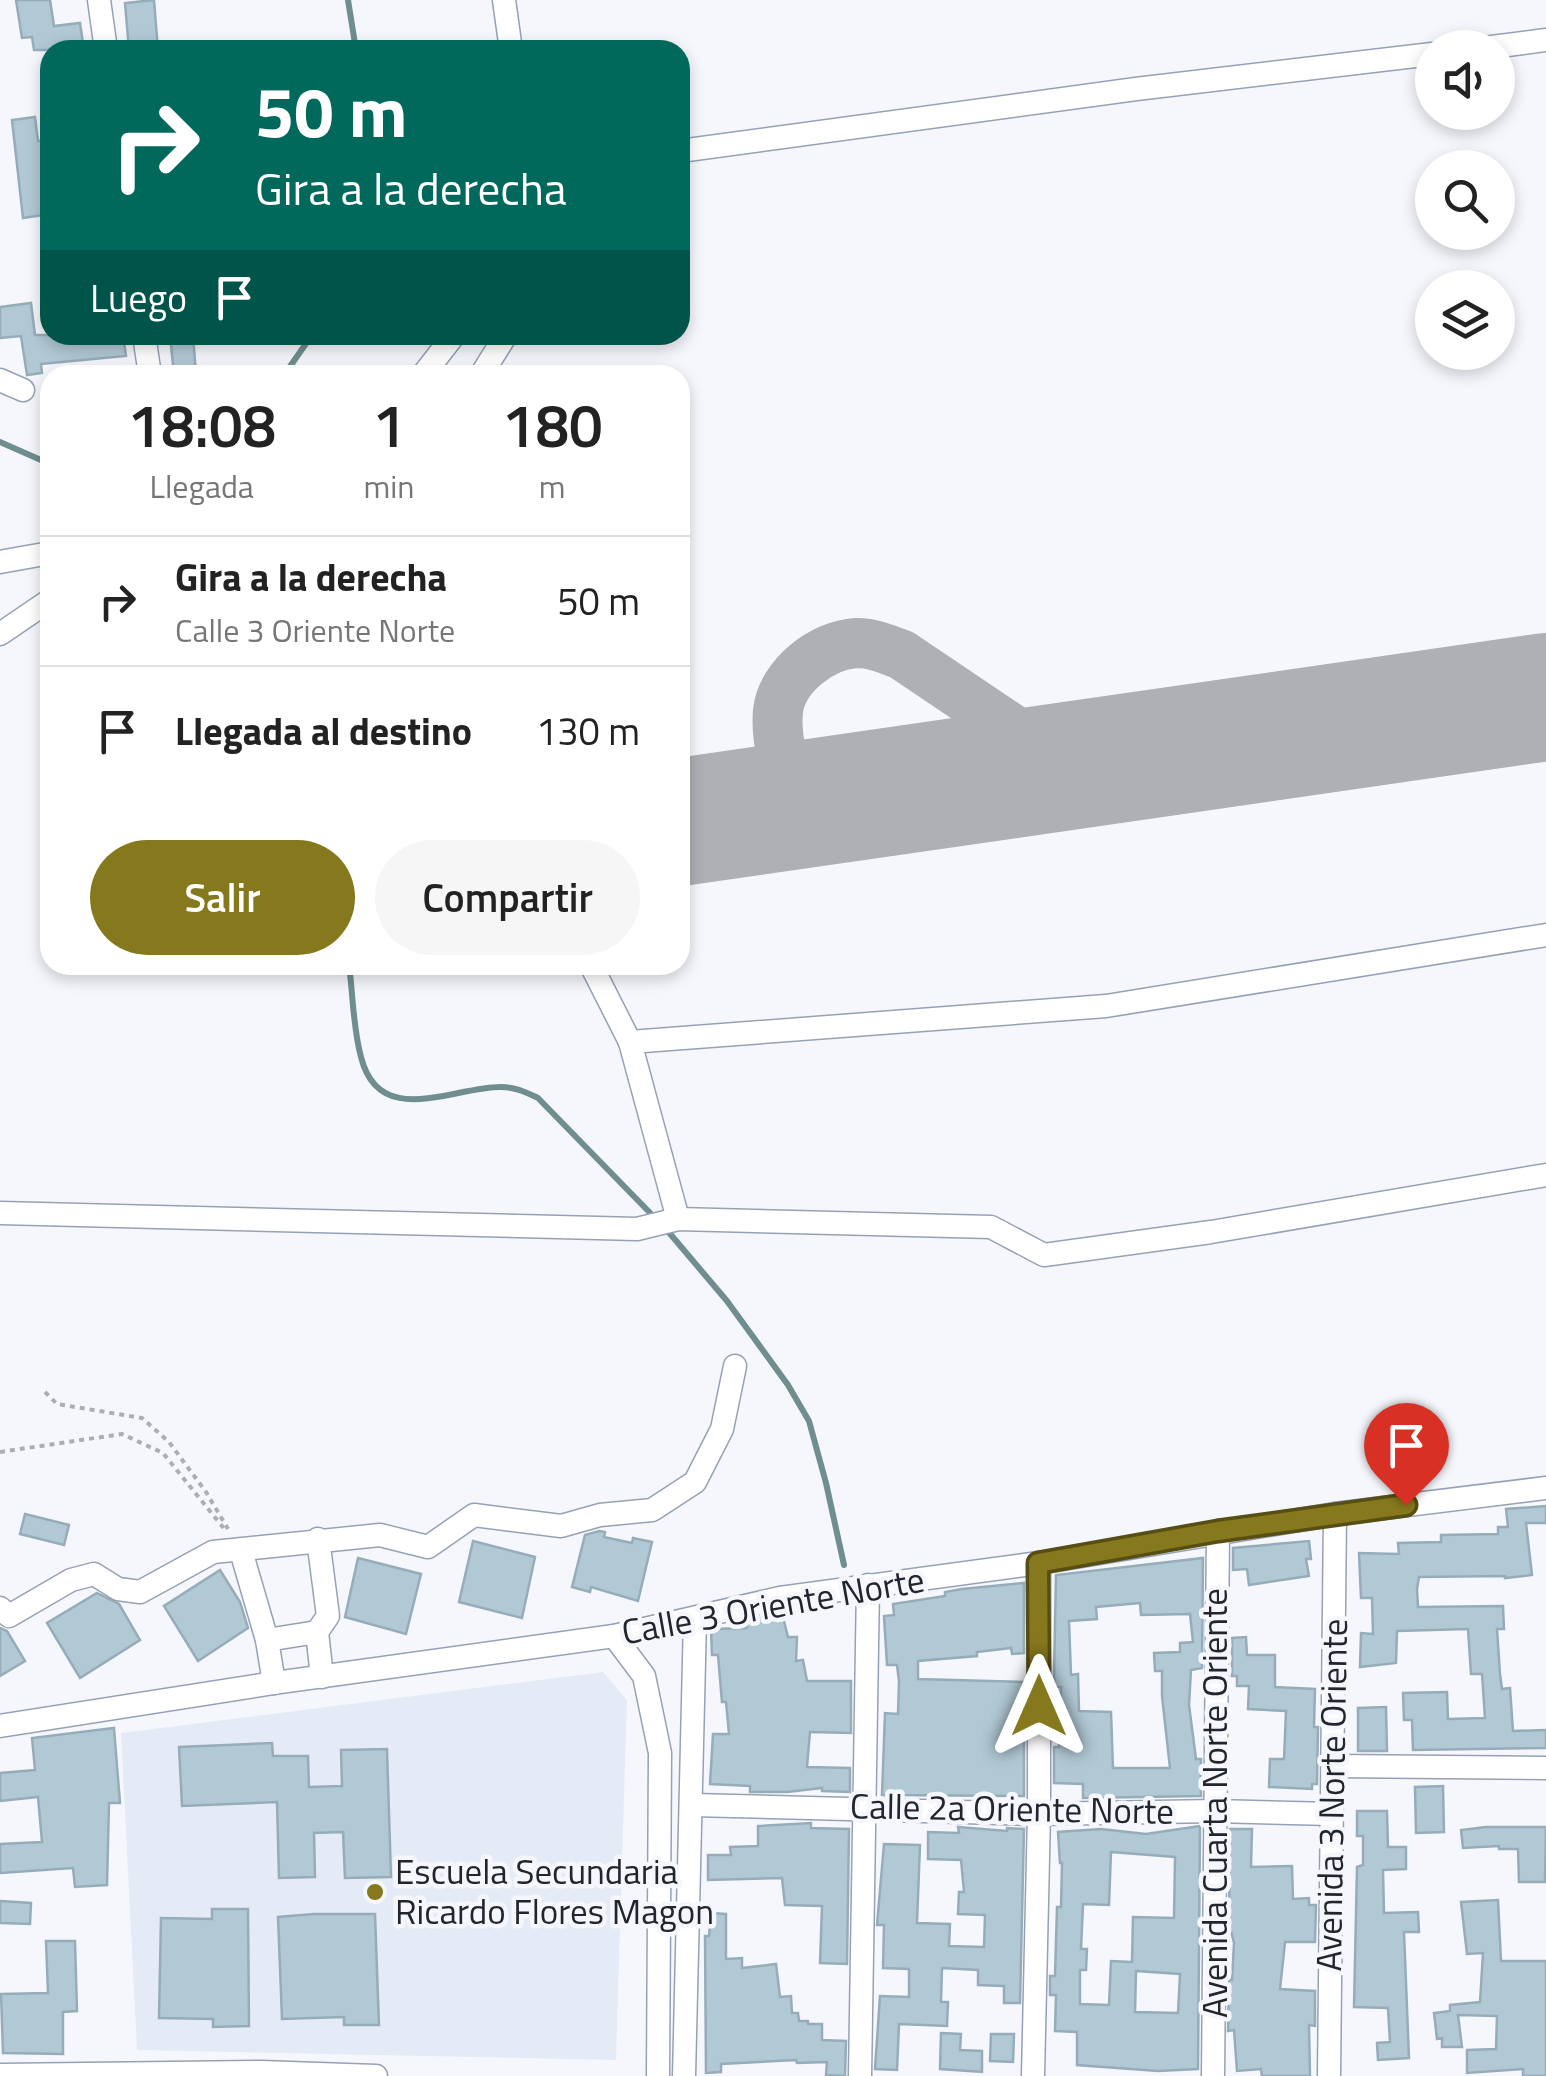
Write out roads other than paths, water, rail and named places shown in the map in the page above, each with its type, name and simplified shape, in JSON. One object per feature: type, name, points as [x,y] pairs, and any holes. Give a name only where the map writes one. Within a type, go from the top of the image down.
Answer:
[{"type":"street","points":[[99,0],[105,40]]},
{"type":"street","points":[[504,0],[510,40]]},
{"type":"street","points":[[1515,44],[1546,40]]},
{"type":"street","points":[[690,150],[1136,89],[1415,56]]},
{"type":"street","points":[[431,365],[446,345]]},
{"type":"street","points":[[0,380],[23,390]]},
{"type":"street","points":[[0,562],[40,555]]},
{"type":"street","points":[[0,634],[40,607]]},
{"type":"street","points":[[630,1042],[1106,1006],[1546,935]]},
{"type":"street","points":[[596,975],[630,1042],[667,1222]]},
{"type":"street","points":[[0,1214],[991,1227],[1044,1255],[1211,1232],[1546,1175]]},
{"type":"street","points":[[0,1608],[9,1616],[70,1580],[94,1574],[118,1590],[140,1592],[213,1552],[380,1535],[428,1547],[474,1515],[561,1526],[600,1515],[652,1510],[695,1482],[722,1429],[735,1366]]},
{"type":"street","name":"Calle 3 Oriente Norte","points":[[0,1726],[614,1636],[780,1598],[1038,1563],[1335,1514],[1546,1488]]},
{"type":"street","name":"Avenida 3 Norte Oriente","points":[[1329,2076],[1335,1514]]},
{"type":"street","name":"Avenida Cuarta Norte Oriente","points":[[1213,2076],[1218,1531]]},
{"type":"street","points":[[318,1539],[328,1616],[317,1632],[322,1677]]},
{"type":"street","points":[[241,1551],[268,1640],[274,1683]]},
{"type":"street","points":[[1033,2076],[1039,1814],[1038,1563]]},
{"type":"street","points":[[860,2076],[868,1585]]},
{"type":"street","points":[[684,2076],[696,1620]]},
{"type":"street","points":[[268,1640],[317,1632]]},
{"type":"street","points":[[614,1636],[644,1676],[660,1752],[658,2076]]},
{"type":"street","points":[[1332,1766],[1546,1768]]},
{"type":"street","name":"Calle 2a Oriente Norte","points":[[692,1804],[1039,1814],[1332,1814]]},
{"type":"street","points":[[0,2076],[262,2072],[376,2076]]},
{"type":"waterway","points":[[348,0],[354,40]]},
{"type":"waterway","points":[[291,365],[305,345]]},
{"type":"waterway","points":[[0,442],[40,460]]},
{"type":"waterway","points":[[350,975],[361,1057],[370,1079],[384,1092],[419,1099],[501,1087],[538,1098],[657,1220]]},
{"type":"waterway","points":[[666,1229],[727,1301],[809,1421],[844,1565]]},
{"type":"place","name":"Escuela Secundaria Ricardo Flores Magon","points":[[375,1892]]}]
